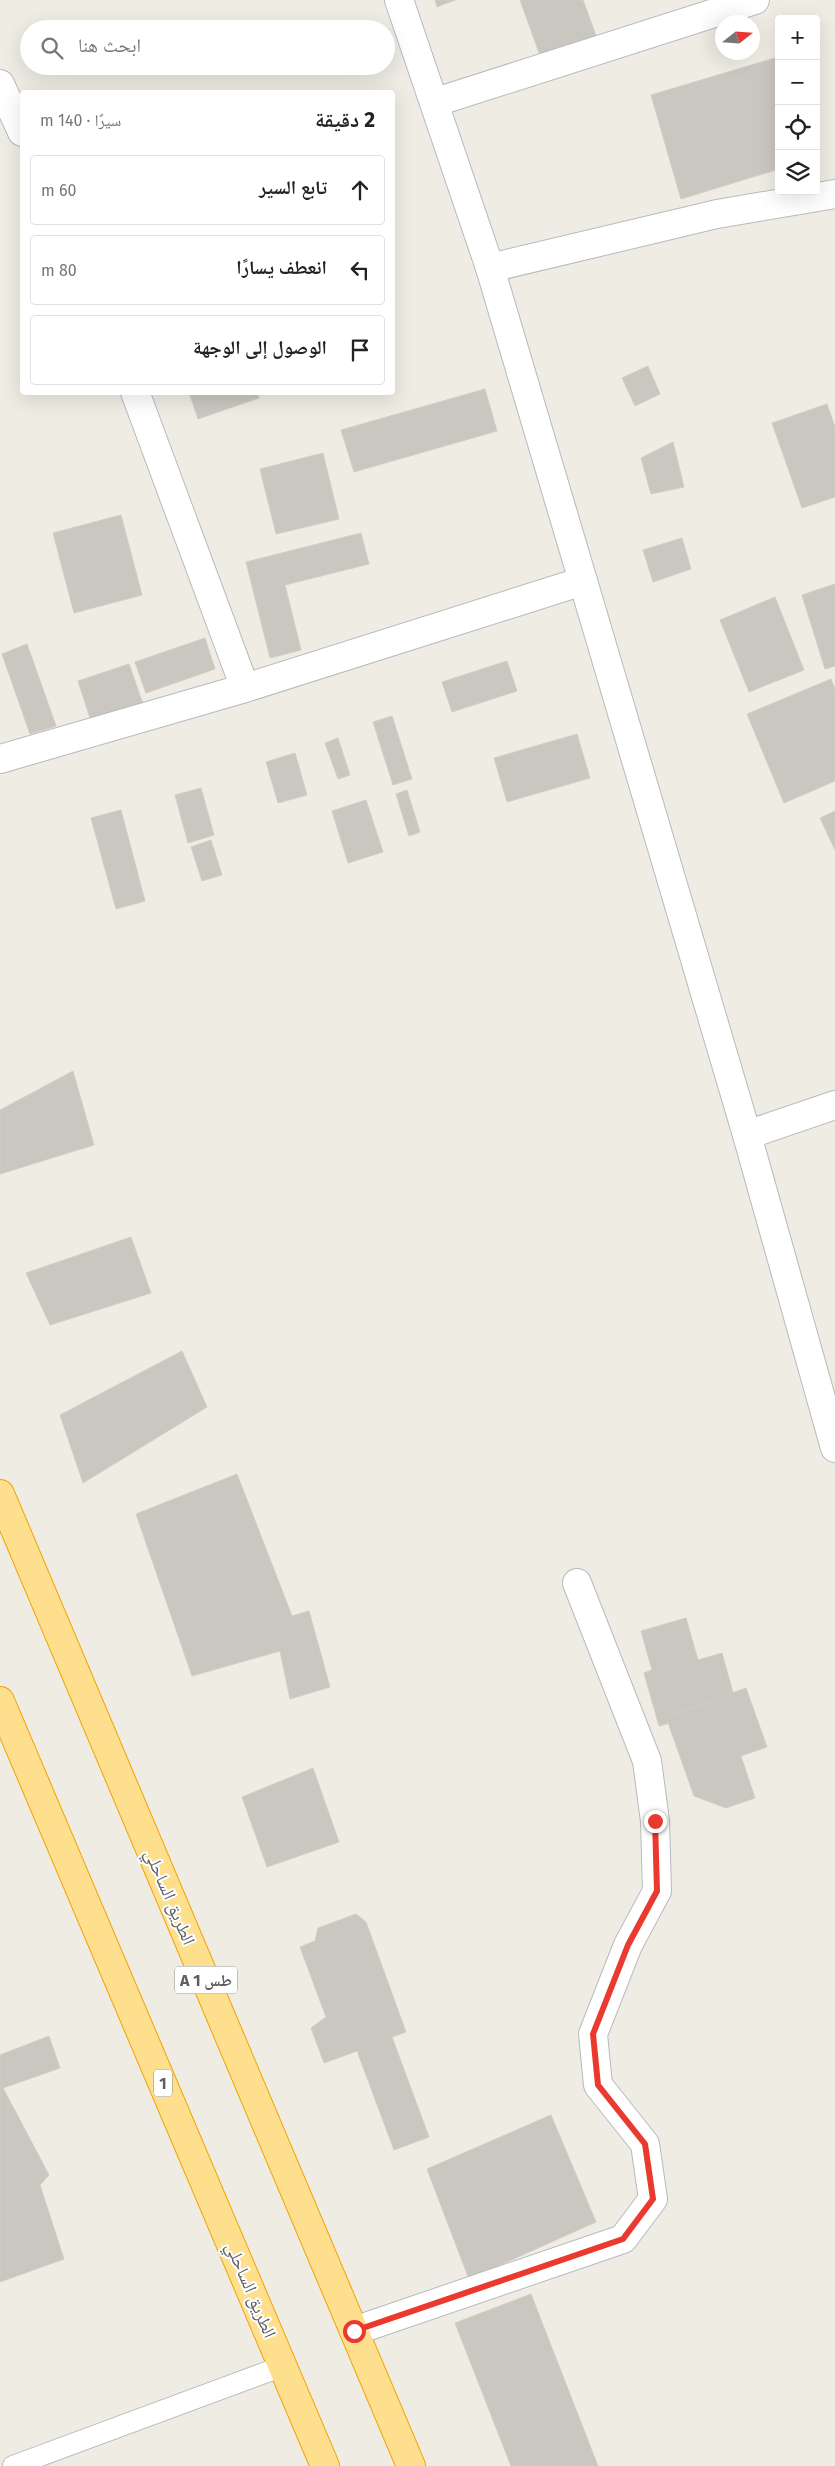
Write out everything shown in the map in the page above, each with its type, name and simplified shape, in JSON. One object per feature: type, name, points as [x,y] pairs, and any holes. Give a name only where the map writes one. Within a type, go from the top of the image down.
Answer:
[{"type":"highway","name":"الطريق الساحلي","points":[[0,1494],[411,2466]]},
{"type":"highway","name":"الطريق الساحلي","points":[[0,1701],[326,2466]]},
{"type":"street","points":[[400,0],[436,102],[490,268],[747,1135],[835,1448]]},
{"type":"street","points":[[436,102],[755,0]]},
{"type":"street","points":[[0,84],[20,128]]},
{"type":"street","points":[[490,268],[716,214],[835,194]]},
{"type":"street","points":[[137,395],[245,688]]},
{"type":"street","points":[[0,759],[245,688],[583,581]]},
{"type":"street","points":[[747,1135],[835,1105]]},
{"type":"street","points":[[354,2331],[623,2239],[653,2199],[645,2144],[598,2085],[593,2034],[628,1945],[657,1891],[655,1821],[647,1761],[577,1583]]},
{"type":"lane","points":[[13,2466],[283,2366]]},
{"type":"building","points":[[435,0],[455,0],[437,7]]},
{"type":"building","points":[[520,0],[583,0],[598,41],[542,61]]},
{"type":"building","points":[[775,58],[775,170],[681,199],[651,95]]},
{"type":"building","points":[[648,366],[660,394],[635,406],[622,378]]},
{"type":"building","points":[[485,389],[497,431],[354,472],[341,430]]},
{"type":"building","points":[[190,395],[258,395],[259,398],[198,419]]},
{"type":"building","points":[[827,404],[835,427],[835,497],[802,508],[772,423]]},
{"type":"building","points":[[673,442],[684,487],[651,494],[641,458]]},
{"type":"building","points":[[323,453],[339,519],[276,534],[260,469]]},
{"type":"building","points":[[121,515],[142,595],[74,613],[53,533]]},
{"type":"building","points":[[361,533],[369,564],[285,585],[301,650],[270,658],[246,562]]},
{"type":"building","points":[[682,538],[691,569],[653,582],[643,550]]},
{"type":"building","points":[[835,584],[835,666],[825,669],[802,595]]},
{"type":"building","points":[[775,597],[804,670],[749,692],[720,620]]},
{"type":"building","points":[[205,638],[215,669],[146,693],[135,662]]},
{"type":"building","points":[[27,644],[56,726],[30,734],[2,654]]},
{"type":"building","points":[[507,661],[517,691],[452,712],[442,682]]},
{"type":"building","points":[[129,664],[143,704],[91,721],[78,681]]},
{"type":"building","points":[[831,679],[835,689],[835,781],[784,803],[747,714]]},
{"type":"building","points":[[392,716],[412,779],[393,785],[373,722]]},
{"type":"building","points":[[577,734],[590,778],[507,802],[494,758]]},
{"type":"building","points":[[338,738],[350,775],[338,779],[325,743]]},
{"type":"building","points":[[295,753],[307,795],[278,803],[266,762]]},
{"type":"building","points":[[201,788],[214,835],[188,843],[175,795]]},
{"type":"building","points":[[407,790],[420,832],[409,836],[396,794]]},
{"type":"building","points":[[366,800],[383,852],[348,863],[332,811]]},
{"type":"building","points":[[121,810],[145,901],[116,909],[91,818]]},
{"type":"building","points":[[835,811],[835,850],[820,818]]},
{"type":"building","points":[[211,840],[222,875],[202,881],[191,847]]},
{"type":"building","points":[[73,1071],[94,1145],[0,1174],[0,1110]]},
{"type":"building","points":[[131,1237],[151,1293],[50,1325],[26,1273]]},
{"type":"building","points":[[182,1351],[207,1407],[83,1483],[60,1415]]},
{"type":"building","points":[[237,1474],[292,1616],[309,1611],[330,1687],[290,1699],[280,1651],[192,1676],[136,1514]]},
{"type":"building","points":[[686,1618],[698,1660],[722,1653],[736,1704],[659,1726],[644,1673],[652,1670],[641,1631]]},
{"type":"building","points":[[746,1688],[767,1747],[741,1756],[755,1798],[726,1808],[694,1796],[666,1717]]},
{"type":"building","points":[[313,1768],[339,1842],[267,1867],[242,1797]]},
{"type":"building","points":[[356,1914],[366,1922],[406,2032],[392,2037],[429,2137],[394,2150],[357,2051],[324,2063],[311,2028],[326,2017],[300,1947],[315,1941],[318,1928]]},
{"type":"building","points":[[49,2036],[60,2068],[3,2088],[49,2175],[40,2185],[64,2259],[0,2282],[0,2055]]},
{"type":"building","points":[[551,2115],[596,2222],[469,2279],[427,2169]]},
{"type":"building","points":[[531,2294],[598,2466],[511,2466],[455,2323]]},
{"type":"route","points":[[354,2331],[623,2239],[653,2199],[645,2144],[598,2085],[593,2034],[628,1945],[657,1891],[655,1821]]}]
